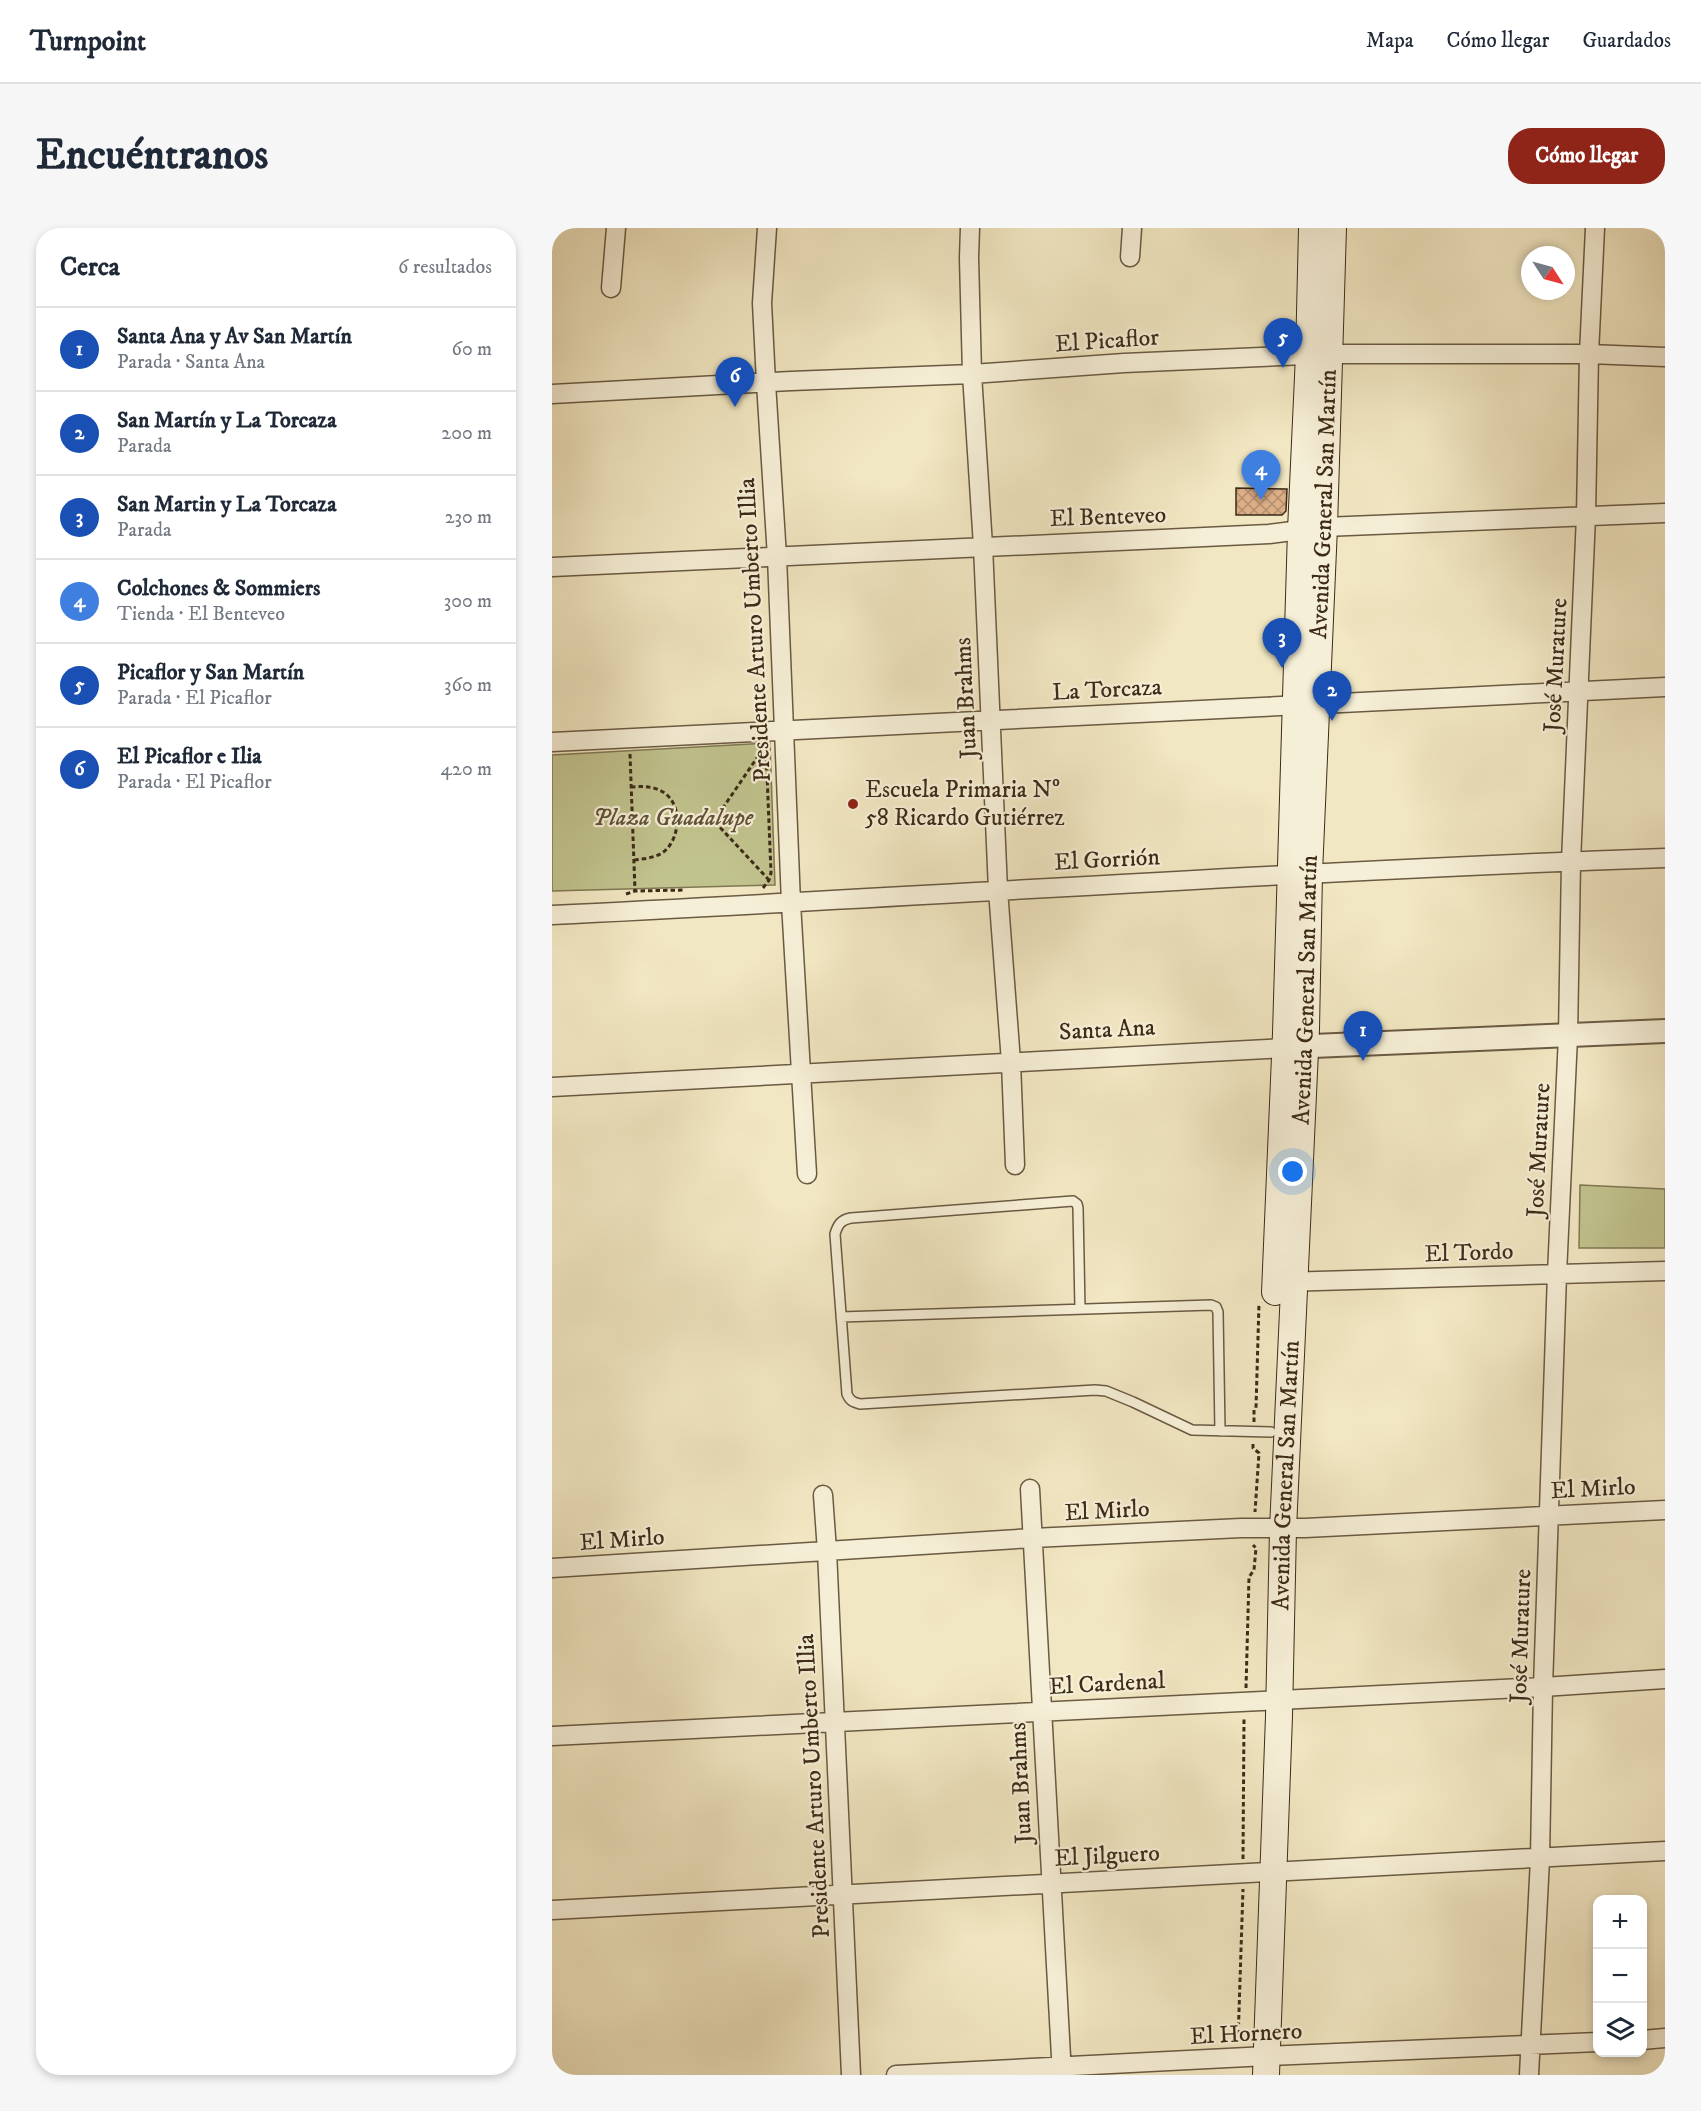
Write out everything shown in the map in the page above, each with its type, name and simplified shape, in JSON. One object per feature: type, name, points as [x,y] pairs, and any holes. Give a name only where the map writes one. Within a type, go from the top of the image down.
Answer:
[{"type":"main road","name":"Avenida General San Martín","points":[[1312,228],[1319,354]]},
{"type":"main road","name":"Avenida General San Martín","points":[[1258,2066],[1266,1873],[1275,1528],[1295,1047],[1299,874],[1319,354],[1333,228]]},
{"type":"street","points":[[611,288],[616,228]]},
{"type":"street","name":"Presidente Arturo Umberto Illia","points":[[767,228],[762,303],[765,383],[777,557],[791,903],[807,1174]]},
{"type":"street","name":"Juan Brahms","points":[[970,228],[972,374],[992,719],[998,890],[1011,1062],[1015,1165]]},
{"type":"street","points":[[1130,257],[1132,228]]},
{"type":"street","name":"José Murature","points":[[1529,2075],[1540,1859],[1543,1687],[1557,1274],[1568,1036],[1571,862],[1586,516],[1594,228]]},
{"type":"street","name":"El Picaflor","points":[[552,394],[972,374],[1124,363],[1319,354],[1589,354],[1665,357]]},
{"type":"street","name":"El Benteveo","points":[[552,567],[1269,534],[1312,528],[1665,513]]},
{"type":"street","name":"La Torcaza","points":[[552,742],[1665,687]]},
{"type":"street","name":"El Gorrión","points":[[552,915],[1299,874],[1665,858]]},
{"type":"street","name":"Santa Ana","points":[[552,1087],[1295,1047],[1665,1031]]},
{"type":"street","name":"El Tordo","points":[[1284,1282],[1665,1271]]},
{"type":"street","name":"Juan Brahms","points":[[1030,1489],[1062,2071]]},
{"type":"street","name":"Presidente Arturo Umberto Illia","points":[[823,1494],[851,2075]]},
{"type":"street","name":"El Mirlo","points":[[552,1568],[1034,1538],[1665,1510]]},
{"type":"street","name":"El Cardenal","points":[[552,1737],[1665,1679]]},
{"type":"street","name":"El Jilguero","points":[[552,1910],[1665,1851]]},
{"type":"street","points":[[1647,2040],[1665,2038]]},
{"type":"street","name":"El Hornero","points":[[896,2075],[1258,2066],[1593,2042]]},
{"type":"lane","points":[[1080,1309],[1077,1204],[1073,1201],[844,1220],[837,1226],[835,1234],[847,1394],[849,1400],[854,1403],[1095,1390],[1106,1391],[1133,1402],[1192,1430],[1279,1432]]},
{"type":"lane","points":[[841,1317],[1211,1305],[1216,1307],[1218,1312],[1220,1431]]},
{"type":"path","points":[[629,737],[635,891]]},
{"type":"path","points":[[714,821],[765,749],[771,873],[769,880],[762,888]]},
{"type":"path","points":[[631,787],[646,786],[667,795],[676,810],[678,821],[675,837],[662,854],[634,860]]},
{"type":"path","points":[[678,821],[714,821],[769,880]]},
{"type":"path","points":[[624,894],[635,891],[686,890]]},
{"type":"green space","name":"Plaza Guadalupe","points":[[770,743],[775,885],[552,891],[552,755]]},
{"type":"green space","points":[[1580,1185],[1665,1189],[1665,1248],[1579,1248]]},
{"type":"building","points":[[1236,488],[1287,489],[1286,511],[1282,515],[1236,515]]},
{"type":"place","name":"Picaflor y San Martín","points":[[1283,368]]},
{"type":"place","name":"El Picaflor e Ilia","points":[[735,407]]},
{"type":"place","name":"Colchones & Sommiers","points":[[1261,500]]},
{"type":"place","name":"San Martin y La Torcaza","points":[[1282,668]]},
{"type":"place","name":"San Martín y La Torcaza","points":[[1332,721]]},
{"type":"place","name":"Escuela Primaria Nº 58 Ricardo Gutiérrez","points":[[853,804]]},
{"type":"place","name":"Santa Ana y Av San Martín","points":[[1363,1061]]}]
